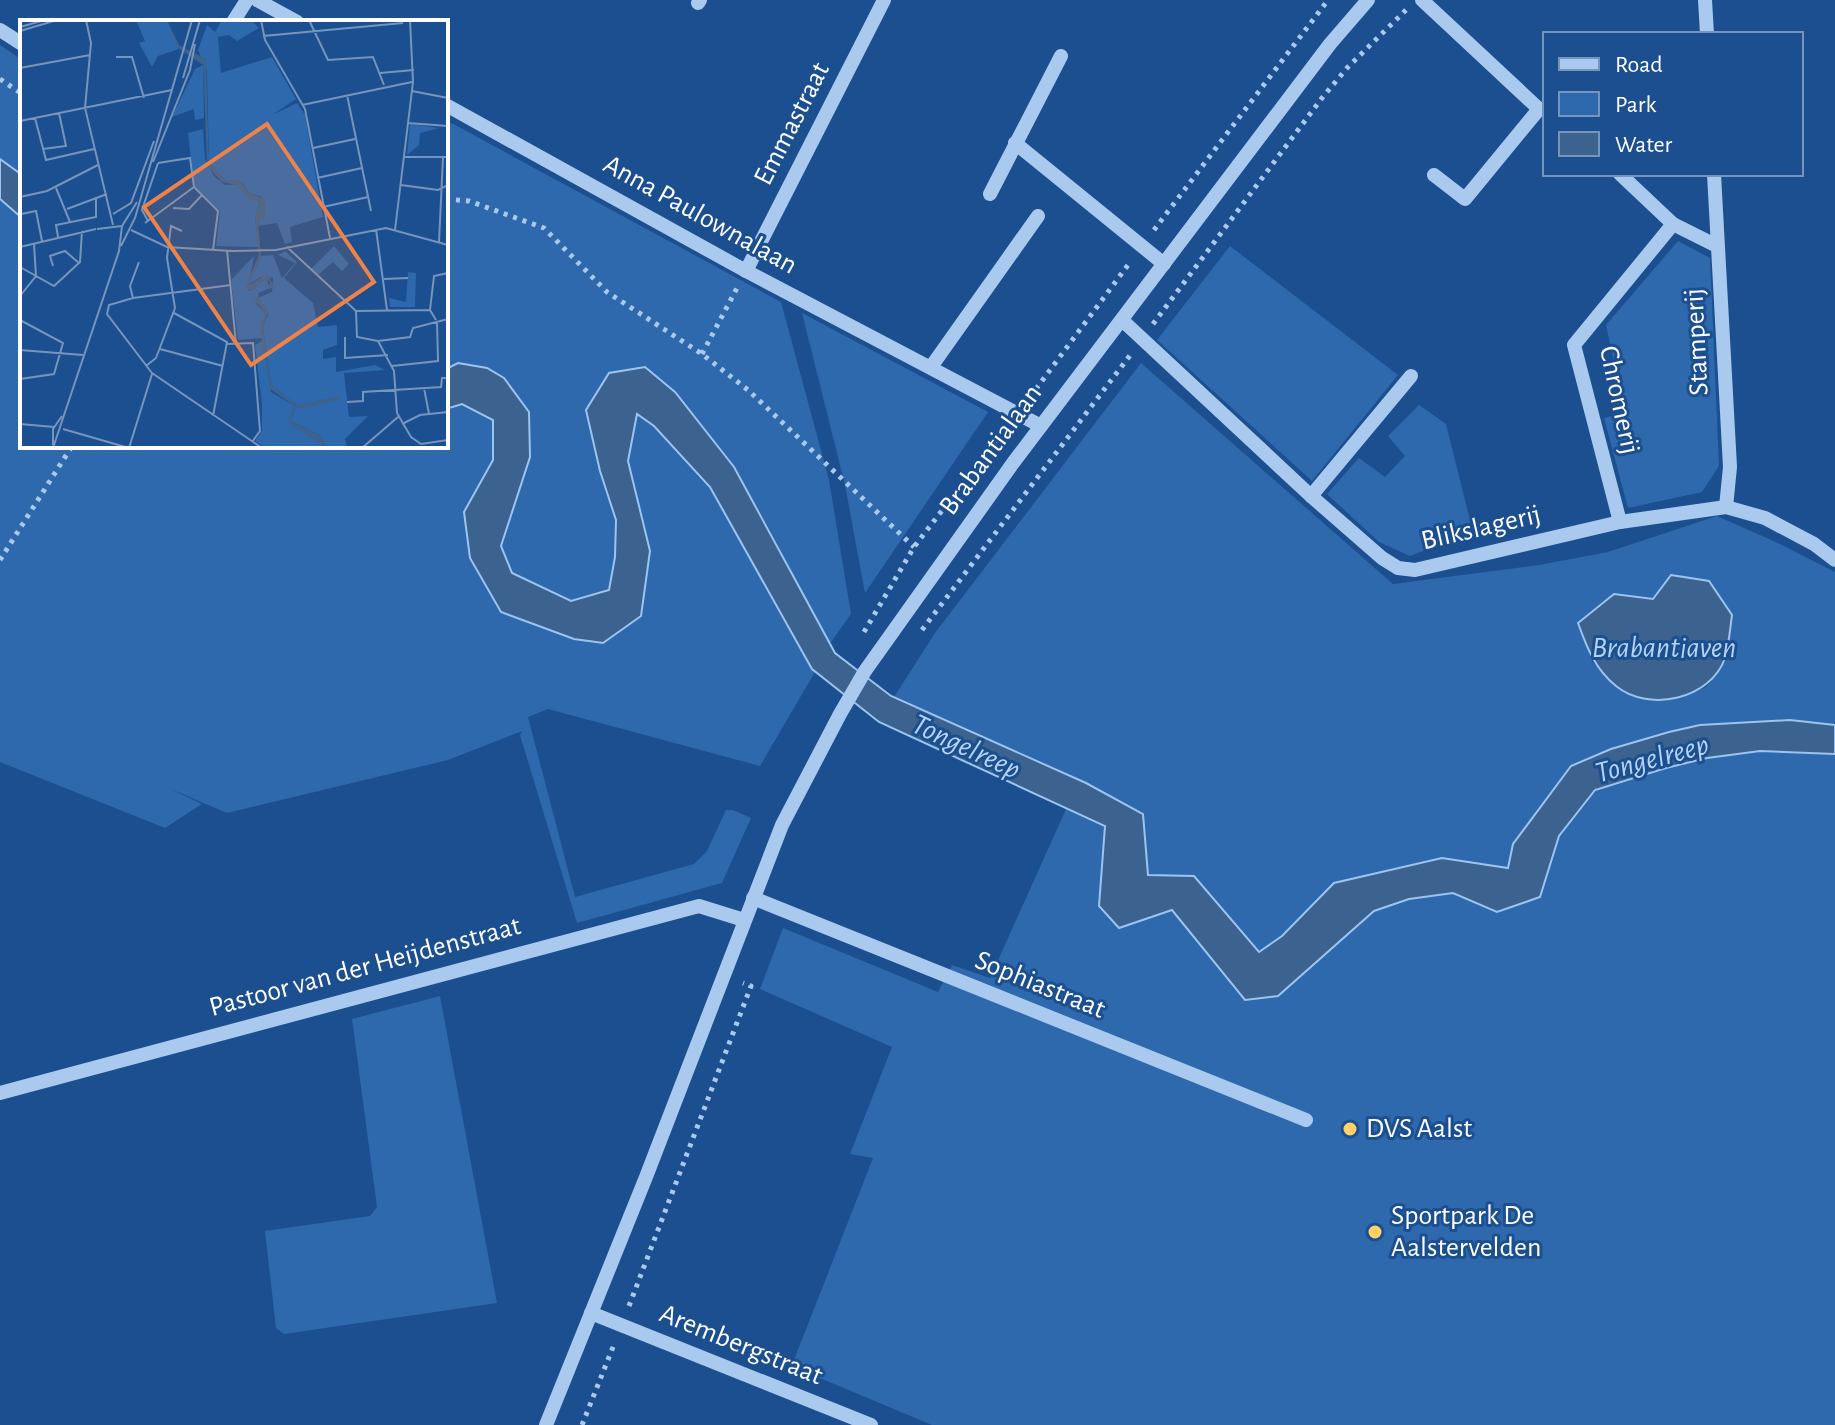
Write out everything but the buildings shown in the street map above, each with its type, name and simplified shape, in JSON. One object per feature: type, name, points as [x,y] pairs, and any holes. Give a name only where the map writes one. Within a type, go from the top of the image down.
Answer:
[{"type":"street","points":[[234,20],[247,0]]},
{"type":"street","points":[[257,0],[293,20]]},
{"type":"street","name":"Emmastraat","points":[[746,271],[884,0]]},
{"type":"street","name":"Brabantialaan","points":[[753,898],[782,825],[865,671],[1041,426],[1330,44],[1368,0]]},
{"type":"street","points":[[1422,0],[1539,109],[1465,199],[1434,175]]},
{"type":"street","points":[[1705,0],[1707,32]]},
{"type":"street","points":[[0,30],[20,43]]},
{"type":"street","points":[[990,194],[1061,56]]},
{"type":"street","name":"Anna Paulownalaan","points":[[448,106],[746,271],[1041,426]]},
{"type":"street","points":[[1015,143],[1164,264]]},
{"type":"street","points":[[1622,176],[1673,224],[1717,246]]},
{"type":"street","name":"Stamperij","points":[[1714,176],[1730,467],[1726,507]]},
{"type":"street","points":[[931,367],[1038,216]]},
{"type":"street","name":"Chromerij","points":[[1620,522],[1574,345],[1673,224]]},
{"type":"street","name":"Blikslagerij","points":[[1122,320],[1311,496],[1382,558],[1398,568],[1415,570],[1620,522],[1726,507],[1765,518],[1814,544],[1835,560]]},
{"type":"street","points":[[1311,496],[1411,376]]},
{"type":"street","points":[[546,1425],[753,898]]},
{"type":"street","name":"Sophiastraat","points":[[753,898],[1306,1120]]},
{"type":"street","name":"Pastoor van der Heijdenstraat","points":[[0,1093],[699,906],[744,920]]},
{"type":"street","name":"Arembergstraat","points":[[591,1313],[871,1425]]},
{"type":"path","name":"Brabantialaan","points":[[862,637],[914,547],[1328,0]]},
{"type":"path","points":[[0,79],[20,93]]},
{"type":"path","points":[[448,199],[469,201],[544,228],[607,292],[702,354],[748,390],[914,547]]},
{"type":"path","points":[[702,354],[746,271]]},
{"type":"path","points":[[0,560],[71,448]]},
{"type":"path","points":[[582,1425],[751,986],[743,983]]},
{"type":"green space","points":[[0,45],[20,59],[20,174],[0,159]]},
{"type":"green space","points":[[448,121],[781,302],[829,480],[851,614],[829,645],[771,533],[728,461],[676,396],[645,367],[600,471],[616,520],[615,557],[609,590],[571,601],[512,573],[501,546],[530,457],[458,363],[448,368]]},
{"type":"green space","points":[[0,199],[20,216],[20,448],[448,448],[448,408],[462,404],[493,419],[493,460],[464,512],[470,558],[574,639],[650,551],[628,461],[636,413],[654,426],[710,487],[815,672],[760,766],[548,709],[528,717],[575,897],[694,864],[707,851],[726,810],[751,818],[722,883],[577,923],[520,735],[522,731],[448,760],[227,813],[166,787],[202,804],[165,828],[0,762]]},
{"type":"green space","points":[[1678,241],[1710,258],[1719,466],[1702,492],[1628,508],[1604,418],[1625,413],[1606,325]]},
{"type":"green space","points":[[1230,246],[1398,375],[1312,481],[1157,340]]},
{"type":"green space","points":[[802,313],[988,412],[865,593],[845,485]]},
{"type":"green space","points":[[1141,363],[1393,584],[1539,565],[1608,552],[1717,516],[1835,572],[1835,725],[1764,721],[1700,725],[1611,750],[1571,766],[1508,868],[1442,858],[1334,883],[1282,936],[1259,952],[1194,876],[1148,875],[1086,783],[894,697],[935,633]],"holes":[[[1614,594],[1653,599],[1724,660],[1705,687],[1670,699],[1644,698],[1611,681],[1592,661]]]},
{"type":"green space","points":[[1419,405],[1446,424],[1473,532],[1410,556],[1379,542],[1327,494],[1359,458],[1385,477],[1405,456],[1388,436]]},
{"type":"green space","name":"Sportpark De Aalstervelden","points":[[1760,751],[1835,754],[1835,1425],[932,1425],[796,1368],[794,1360],[873,1158],[850,1154],[892,1047],[760,989],[783,928],[938,992],[952,965],[990,978],[1067,807],[1105,826],[1099,905],[1172,909],[1245,1000],[1278,996],[1374,911],[1409,899],[1453,893],[1497,912],[1540,897],[1559,836],[1595,790],[1707,758]]},
{"type":"green space","points":[[440,996],[497,1303],[284,1334],[276,1328],[265,1231],[370,1216],[377,1207],[352,1019]]},
{"type":"water","points":[[0,159],[20,174],[20,216],[0,199]]},
{"type":"water","name":"Tongelreep","points":[[458,363],[487,368],[504,378],[529,412],[530,457],[501,546],[512,573],[571,601],[609,590],[615,557],[616,520],[600,471],[586,410],[609,373],[645,367],[675,392],[734,467],[835,653],[891,696],[1086,783],[1143,814],[1148,875],[1194,876],[1259,952],[1282,936],[1334,883],[1442,858],[1508,868],[1513,844],[1571,766],[1611,749],[1700,725],[1790,720],[1835,725],[1835,754],[1760,751],[1707,758],[1595,790],[1559,836],[1540,897],[1497,912],[1453,893],[1409,899],[1374,911],[1278,996],[1245,1000],[1172,910],[1119,928],[1099,906],[1105,826],[879,722],[812,669],[710,487],[654,426],[637,414],[628,461],[650,551],[641,616],[603,643],[574,639],[501,612],[470,558],[464,512],[493,460],[493,420],[462,404],[448,408],[448,368]]},
{"type":"water","name":"Brabantiaven","points":[[1671,575],[1709,581],[1732,615],[1728,647],[1718,672],[1693,692],[1678,698],[1645,699],[1616,686],[1602,672],[1588,649],[1578,623],[1614,594],[1653,599]]},
{"type":"place","name":"DVS Aalst","points":[[1350,1129]]},
{"type":"place","name":"Sportpark De Aalstervelden","points":[[1375,1232]]}]
